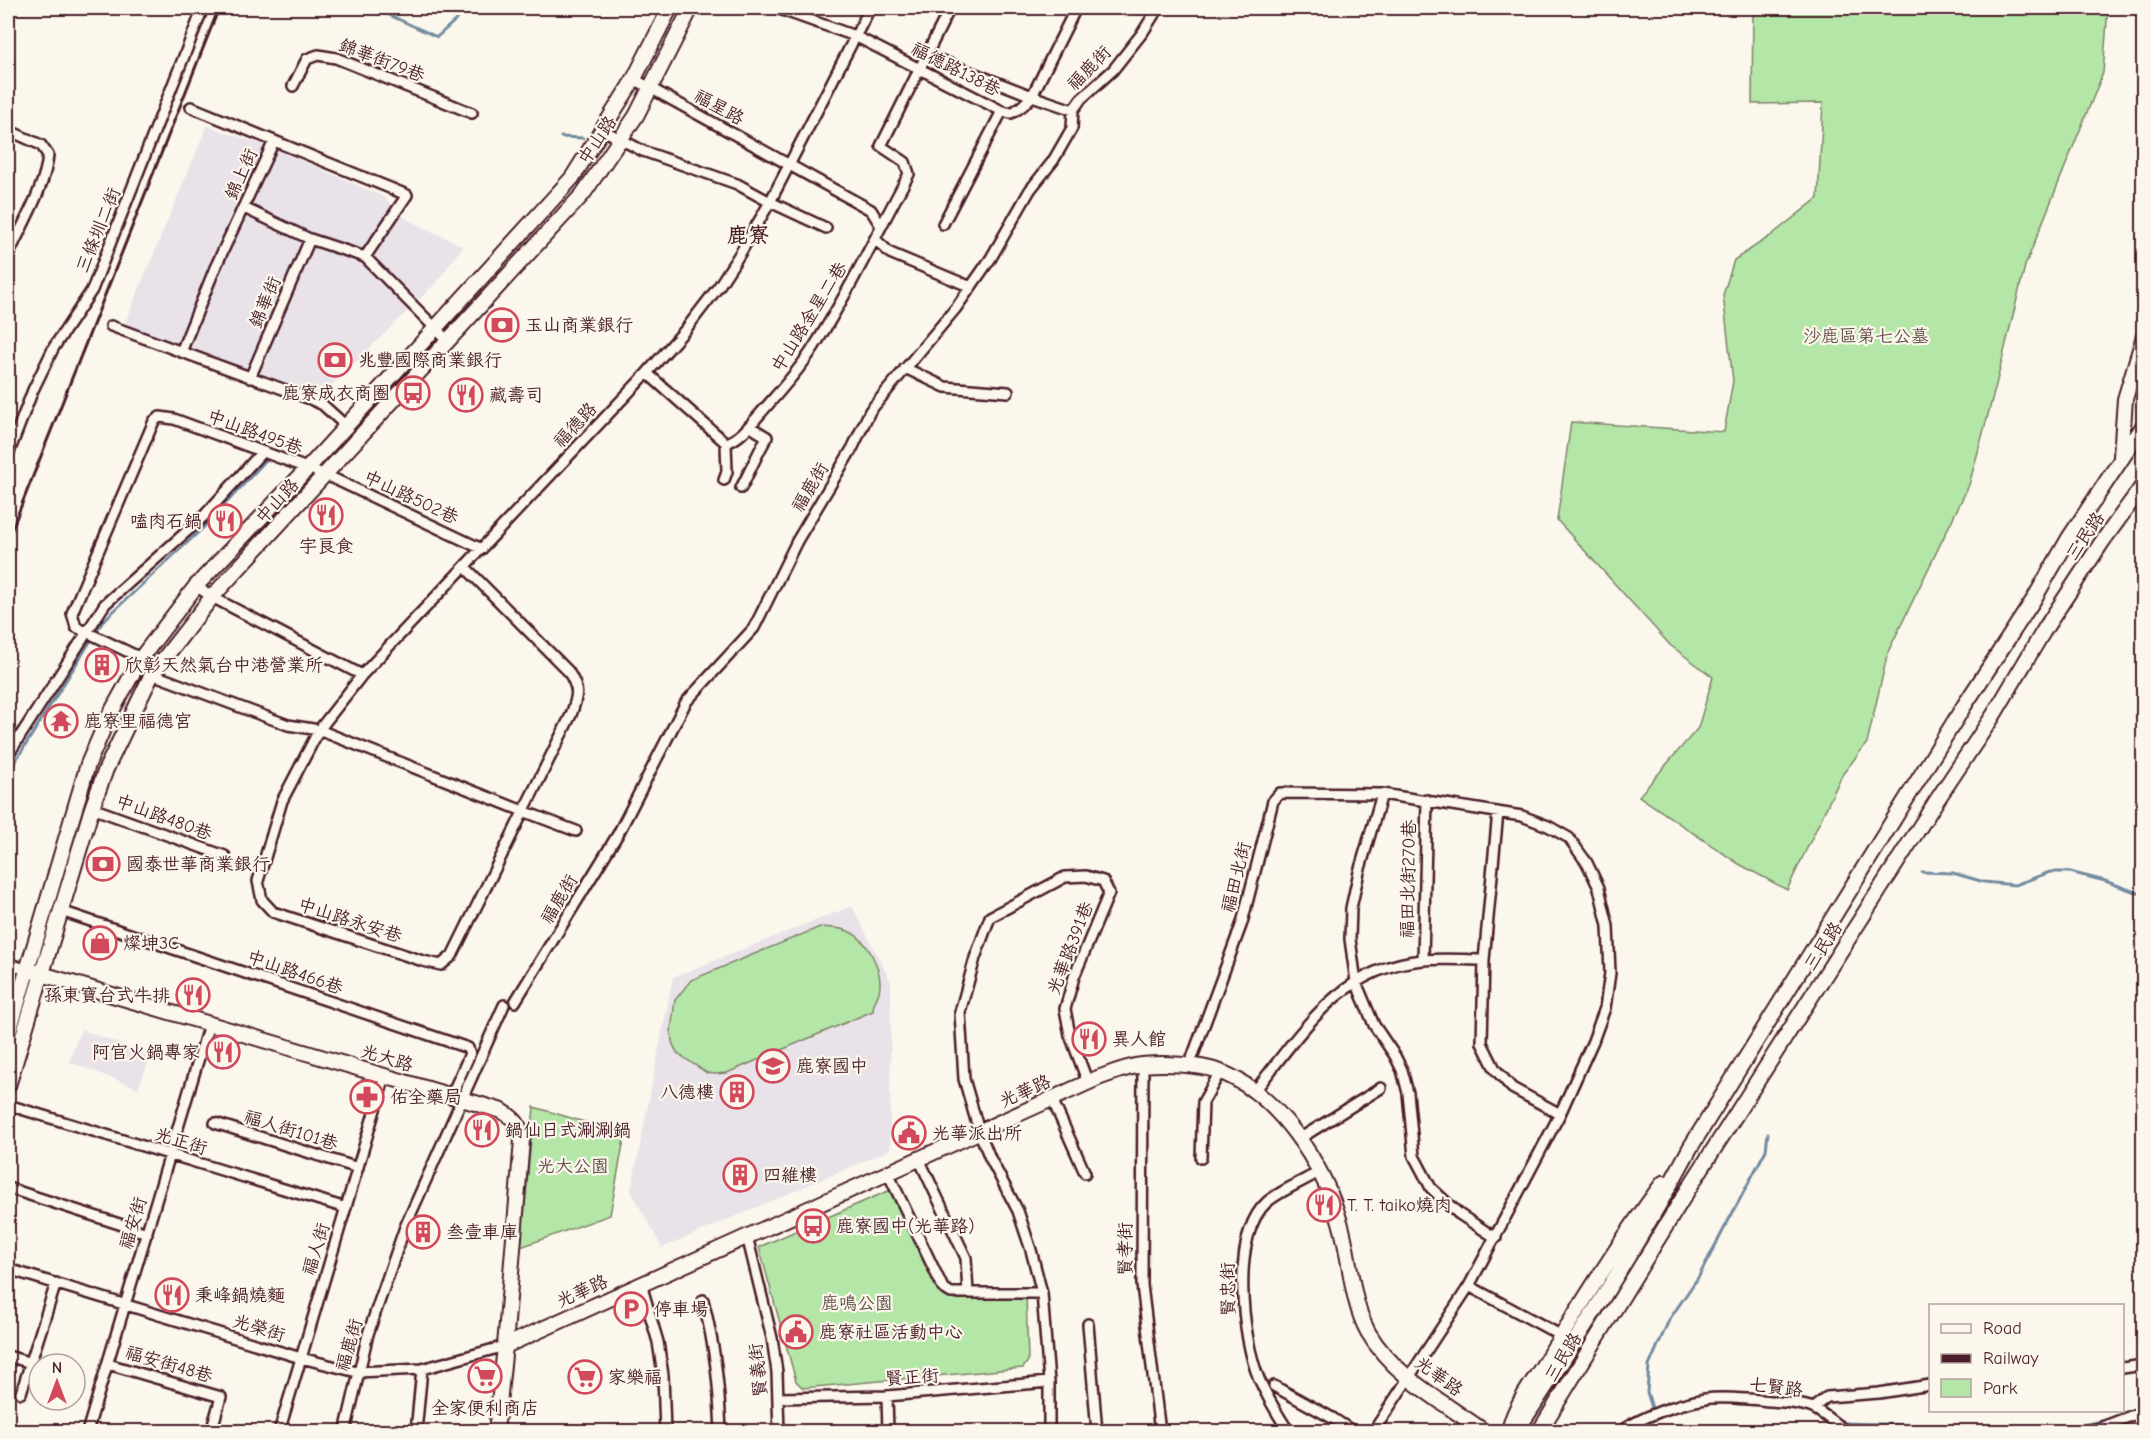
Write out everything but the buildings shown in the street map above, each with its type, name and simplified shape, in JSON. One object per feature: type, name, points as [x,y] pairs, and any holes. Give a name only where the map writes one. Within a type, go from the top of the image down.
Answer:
[{"type":"street","name":"三條圳二街","points":[[8,456],[33,390],[54,347],[92,290],[202,8]]},
{"type":"street","name":"中山路","points":[[8,1035],[88,764],[108,718],[141,658],[196,586],[308,468],[572,178],[634,79],[670,8]]},
{"type":"street","name":"中山路","points":[[8,1086],[92,808],[106,769],[152,674],[212,597],[583,194],[621,139],[691,8]]},
{"type":"street","name":"福德路138巷","points":[[776,8],[855,36],[1002,111],[1011,113],[1018,110],[1032,96]]},
{"type":"street","name":"福德路","points":[[319,730],[362,675],[647,373],[686,329],[719,286],[770,202],[870,8]]},
{"type":"street","points":[[920,69],[950,8]]},
{"type":"street","points":[[1032,96],[1076,8]]},
{"type":"street","name":"福鹿街","points":[[515,1002],[618,834],[686,702],[754,628],[797,541],[853,447],[870,411],[956,308],[991,258],[1030,190],[1053,161],[1072,128],[1073,110],[1081,99],[1113,70],[1143,32],[1158,8]]},
{"type":"street","name":"錦華街79巷","points":[[293,86],[307,60],[318,55],[336,58],[472,113]]},
{"type":"street","points":[[927,55],[1073,110]]},
{"type":"street","name":"中山路金星二巷","points":[[726,443],[733,441],[749,426],[784,387],[811,350],[875,239],[909,174],[905,162],[880,146],[920,69]]},
{"type":"street","name":"福星路","points":[[634,79],[871,210],[881,226]]},
{"type":"street","points":[[191,107],[274,141]]},
{"type":"street","points":[[943,224],[1002,111]]},
{"type":"street","points":[[8,130],[41,145],[48,155],[47,169],[42,182],[8,256]]},
{"type":"street","points":[[603,130],[643,151],[737,183],[770,202],[826,228]]},
{"type":"street","name":"錦上街","points":[[181,352],[215,268],[274,141],[407,195],[365,257]]},
{"type":"street","points":[[244,208],[310,239],[365,257],[447,340]]},
{"type":"street","name":"錦華街","points":[[250,378],[310,239]]},
{"type":"street","points":[[875,239],[890,253],[971,287]]},
{"type":"street","points":[[111,326],[322,405],[346,426]]},
{"type":"street","name":"三民路","points":[[2121,458],[2126,399],[2144,336]]},
{"type":"street","points":[[905,368],[945,387],[1008,392]]},
{"type":"street","points":[[647,373],[726,443],[727,472],[724,480]]},
{"type":"street","name":"中山路495巷","points":[[86,632],[76,627],[72,613],[154,421],[160,417],[174,419],[326,475]]},
{"type":"street","name":"三民路","points":[[1516,1431],[1650,1220],[1690,1148],[1768,1020],[1964,706],[2034,599],[2069,538],[2144,425]]},
{"type":"street","points":[[741,488],[755,456],[767,437],[749,426]]},
{"type":"street","points":[[8,755],[105,604],[203,517],[262,452]]},
{"type":"street","name":"中山路502巷","points":[[326,475],[482,549]]},
{"type":"street","name":"三民路","points":[[1539,1431],[1789,1032],[1993,716],[2046,627],[2102,542],[2144,484]]},
{"type":"street","name":"中山路永安巷","points":[[319,730],[282,801],[258,881],[262,900],[273,912],[441,965],[452,956],[571,715],[578,696],[575,683],[568,671],[465,567]]},
{"type":"street","points":[[196,586],[212,597],[362,675]]},
{"type":"street","points":[[86,632],[141,658],[152,674],[288,725],[319,730],[576,831]]},
{"type":"street","name":"福田北街","points":[[1189,1066],[1242,923],[1273,801],[1280,793],[1382,794],[1522,816],[1548,826],[1569,838],[1587,863],[1599,888],[1606,916],[1610,973],[1605,1008],[1560,1114],[1496,1238],[1469,1286],[1373,1431]]},
{"type":"street","points":[[1382,794],[1351,908],[1350,939],[1356,982],[1374,1025],[1395,1056],[1402,1071],[1408,1093],[1414,1156],[1431,1188],[1459,1214],[1496,1238]]},
{"type":"street","name":"福田北街270巷","points":[[1423,960],[1427,800]]},
{"type":"street","name":"中山路480巷","points":[[92,808],[225,856]]},
{"type":"street","points":[[1498,812],[1484,960],[1482,1043],[1495,1070],[1512,1088],[1560,1114]]},
{"type":"street","name":"光華路391巷","points":[[979,1131],[964,1078],[960,1012],[975,958],[990,917],[1065,877],[1086,876],[1103,881],[1109,893],[1074,977],[1065,1009],[1070,1035],[1088,1083]]},
{"type":"street","name":"中山路466巷","points":[[61,911],[468,1048],[470,1054],[457,1097]]},
{"type":"street","points":[[1254,1092],[1309,1023],[1335,995],[1369,974],[1423,960],[1484,960]]},
{"type":"street","points":[[8,963],[27,970]]},
{"type":"street","name":"光大路","points":[[27,970],[457,1097],[502,1111],[514,1119],[521,1127],[522,1140],[505,1346]]},
{"type":"street","name":"福鹿街","points":[[345,1431],[357,1372],[368,1334],[405,1227],[457,1097],[504,1005]]},
{"type":"street","points":[[1768,1020],[1789,1032]]},
{"type":"street","name":"福安街","points":[[87,1431],[209,1024]]},
{"type":"street","name":"光華路","points":[[505,1346],[979,1131],[1118,1071],[1143,1065],[1207,1067],[1254,1092],[1275,1109],[1299,1139],[1333,1199],[1348,1249],[1356,1301],[1368,1332],[1386,1357],[1409,1378],[1485,1431]]},
{"type":"street","name":"賢孝街","points":[[1143,1065],[1142,1285],[1160,1431]]},
{"type":"street","points":[[1201,1158],[1203,1102],[1220,1072]]},
{"type":"street","name":"福人街","points":[[279,1431],[385,1076]]},
{"type":"street","points":[[1299,1139],[1381,1088]]},
{"type":"street","points":[[1052,1099],[1085,1173]]},
{"type":"street","name":"光正街","points":[[8,1105],[346,1208]]},
{"type":"street","name":"福人街101巷","points":[[215,1124],[358,1168]]},
{"type":"street","points":[[979,1131],[1017,1211],[1031,1250],[1042,1293],[1049,1382],[1049,1431]]},
{"type":"street","name":"三民路","points":[[1509,1431],[1511,1418],[1562,1336],[1639,1216],[1690,1148]]},
{"type":"street","points":[[919,1159],[966,1258],[968,1293]]},
{"type":"street","name":"賢忠街","points":[[1288,1431],[1259,1380],[1251,1355],[1245,1329],[1244,1253],[1250,1227],[1267,1202],[1319,1172]]},
{"type":"street","points":[[888,1173],[943,1288],[951,1293],[1042,1293]]},
{"type":"street","points":[[8,1188],[147,1233]]},
{"type":"street","name":"賢義街","points":[[747,1236],[772,1338],[778,1398],[778,1431]]},
{"type":"street","name":"光榮街","points":[[8,1269],[301,1358],[357,1372],[422,1369],[505,1346]]},
{"type":"street","points":[[35,1352],[56,1283]]},
{"type":"street","points":[[641,1284],[662,1364],[665,1431]]},
{"type":"street","points":[[1469,1286],[1562,1336]]},
{"type":"street","points":[[703,1300],[713,1338],[719,1377],[721,1431]]},
{"type":"street","points":[[1088,1324],[1097,1431]]},
{"type":"street","points":[[496,1431],[505,1346]]},
{"type":"street","points":[[8,1356],[27,1363]]},
{"type":"street","name":"福安街48巷","points":[[108,1364],[221,1396],[211,1431]]},
{"type":"street","points":[[2124,1368],[2144,1365]]},
{"type":"street","points":[[416,1431],[422,1369]]},
{"type":"street","points":[[21,1393],[27,1376]]},
{"type":"street","name":"賢正街","points":[[778,1398],[887,1395],[1049,1382]]},
{"type":"street","name":"七賢路","points":[[1619,1431],[1630,1424],[1673,1408],[1705,1399],[1788,1402],[1813,1408],[1827,1396],[1879,1393],[1929,1384]]},
{"type":"street","points":[[1274,1386],[1354,1431]]},
{"type":"street","points":[[887,1395],[888,1431]]},
{"type":"street","points":[[1813,1408],[1833,1424],[1849,1431]]},
{"type":"street","points":[[2077,1431],[2097,1430],[2144,1411]]},
{"type":"shaded area","name":"鹿寮成衣商圈","points":[[207,126],[273,148],[384,197],[406,219],[463,246],[437,282],[320,397],[124,325]]},
{"type":"shaded area","name":"鹿寮國中","points":[[852,906],[891,982],[890,1150],[662,1248],[631,1191],[673,977]]},
{"type":"shaded area","points":[[81,1029],[151,1056],[138,1088],[69,1062]]},
{"type":"green space","name":"沙鹿區第七公墓","points":[[1753,8],[2108,8],[2103,73],[2025,266],[1969,485],[1888,652],[1867,743],[1842,775],[1787,890],[1739,864],[1639,796],[1698,728],[1713,677],[1670,645],[1557,520],[1571,422],[1724,432],[1733,381],[1723,295],[1734,260],[1769,237],[1818,198],[1823,103],[1752,104]]},
{"type":"green space","points":[[820,927],[848,931],[862,941],[868,949],[877,966],[880,984],[873,1011],[727,1073],[707,1073],[677,1053],[672,1042],[671,1030],[675,1000],[691,980]]},
{"type":"green space","name":"光大公園","points":[[534,1107],[625,1134],[610,1215],[521,1247]]},
{"type":"green space","name":"鹿鳴公園","points":[[890,1190],[932,1275],[957,1291],[1026,1292],[1028,1361],[1023,1368],[803,1388],[796,1381],[759,1247]]},
{"type":"waterway","points":[[374,8],[437,37],[469,8]]},
{"type":"waterway","points":[[561,137],[583,138]]},
{"type":"waterway","points":[[8,773],[103,621],[204,527],[281,444]]},
{"type":"waterway","points":[[1922,872],[1953,873],[1984,882],[2015,885],[2050,872],[2070,872],[2144,895]]},
{"type":"waterway","points":[[1652,1408],[1647,1392],[1649,1366],[1669,1320],[1699,1276],[1766,1150],[1768,1133]]},
{"type":"waterway","points":[[2132,1411],[2144,1405]]},
{"type":"waterway","points":[[1846,1423],[2062,1430],[2115,1418]]},
{"type":"railway","points":[[8,539],[219,8]]},
{"type":"place","name":"玉山商業銀行","points":[[502,325]]},
{"type":"place","name":"兆豐國際商業銀行","points":[[335,360]]},
{"type":"place","name":"鹿寮成衣商圈","points":[[413,393]]},
{"type":"place","name":"藏壽司","points":[[466,395]]},
{"type":"place","name":"宇良食","points":[[326,515]]},
{"type":"place","name":"嗑肉石鍋","points":[[225,521]]},
{"type":"place","name":"欣彰天然氣台中港營業所","points":[[102,665]]},
{"type":"place","name":"鹿寮里福德宮","points":[[61,721]]},
{"type":"place","name":"國泰世華商業銀行","points":[[103,864]]},
{"type":"place","name":"燦坤3C","points":[[100,943]]},
{"type":"place","name":"孫東寶台式牛排","points":[[193,995]]},
{"type":"place","name":"異人館","points":[[1089,1039]]},
{"type":"place","name":"阿官火鍋專家","points":[[223,1052]]},
{"type":"place","name":"鹿寮國中","points":[[773,1066]]},
{"type":"place","name":"八德樓","points":[[737,1092]]},
{"type":"place","name":"佑全藥局","points":[[367,1097]]},
{"type":"place","name":"鍋仙日式涮涮鍋","points":[[482,1130]]},
{"type":"place","name":"光華派出所","points":[[909,1133]]},
{"type":"place","name":"四維樓","points":[[740,1175]]},
{"type":"place","name":"T. T. taiko燒肉","points":[[1324,1205]]},
{"type":"place","name":"鹿寮國中(光華路)","points":[[813,1226]]},
{"type":"place","name":"叁壹車庫","points":[[423,1232]]},
{"type":"place","name":"秉峰鍋燒麵","points":[[172,1295]]},
{"type":"place","name":"停車場","points":[[631,1309]]},
{"type":"place","name":"鹿寮社區活動中心","points":[[796,1332]]},
{"type":"place","name":"全家便利商店","points":[[485,1376]]},
{"type":"place","name":"家樂福","points":[[585,1377]]},
{"type":"district","name":"鹿寮","points":[[748,235]]}]
